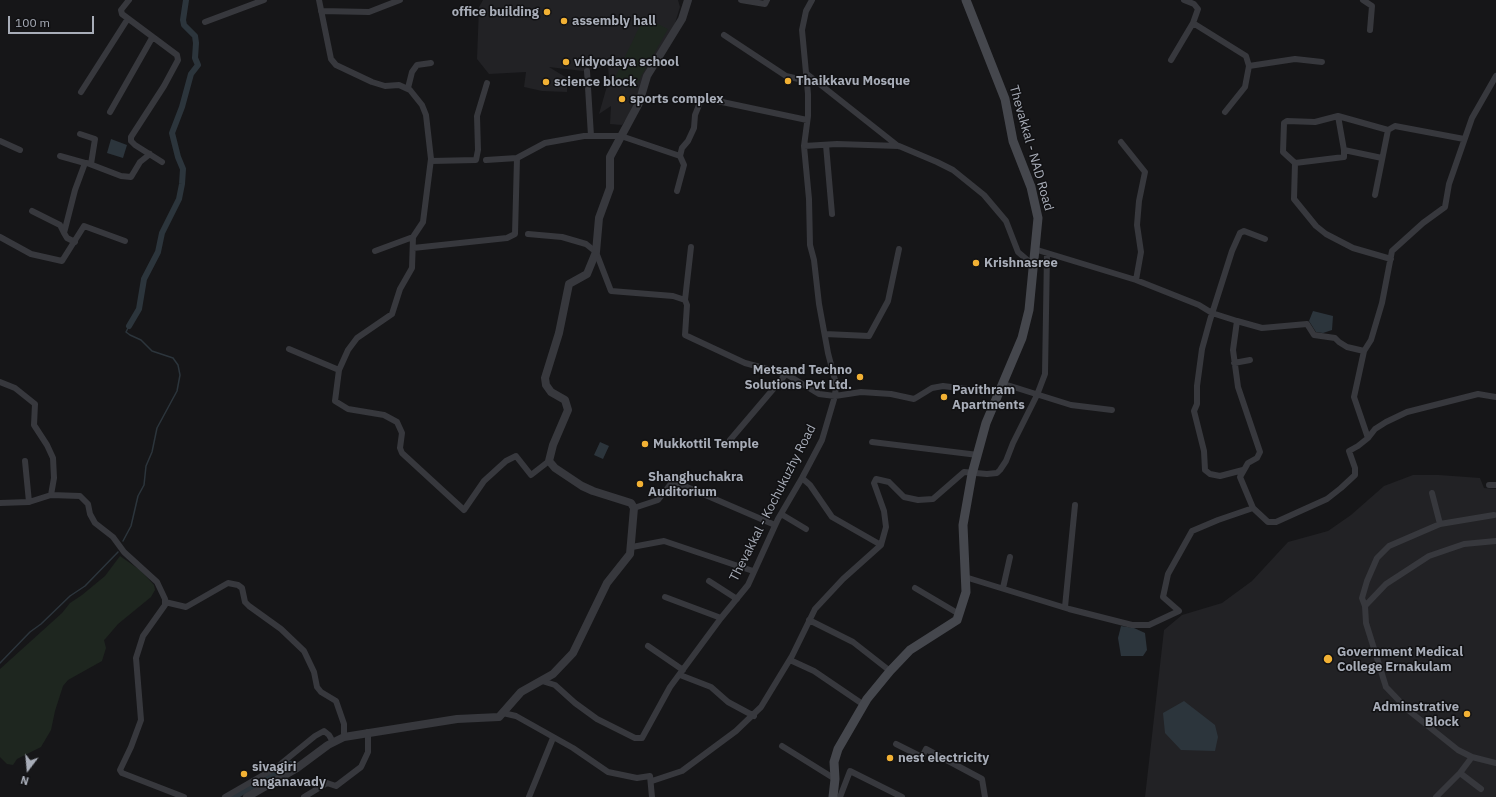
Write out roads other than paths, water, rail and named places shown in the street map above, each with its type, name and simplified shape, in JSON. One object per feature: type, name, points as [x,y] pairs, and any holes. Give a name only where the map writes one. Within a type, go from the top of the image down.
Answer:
[{"type":"main road","name":"Thevakkal - NAD Road","points":[[833,797],[835,779],[834,762],[838,749],[867,699],[910,650],[957,620],[966,592],[963,525],[972,474],[986,423],[1004,384],[1022,338],[1029,310],[1032,264],[1038,218],[1031,187],[1014,142],[1005,98],[966,0]]},
{"type":"street","points":[[129,0],[121,10],[122,14],[127,20],[177,55],[178,60],[164,86],[131,137],[131,141],[162,162]]},
{"type":"street","points":[[205,22],[264,0]]},
{"type":"street","points":[[319,0],[331,59],[336,65],[372,82],[385,86],[398,85],[408,88],[417,97],[426,115],[431,161],[423,222],[413,237],[412,268],[400,289],[392,314],[357,338],[348,350],[339,370],[335,401],[338,404],[354,411],[384,415],[397,422],[402,433],[400,448],[402,453],[464,510],[484,481],[498,466],[506,461],[516,456],[531,475],[550,461],[553,445],[568,410],[565,400],[551,392],[546,385],[545,378],[559,333],[569,284],[587,274],[596,252],[599,218],[610,188],[610,157],[639,103],[647,76],[682,19],[688,0]]},
{"type":"street","points":[[321,11],[368,12],[400,0]]},
{"type":"street","points":[[741,0],[765,4],[766,0]]},
{"type":"street","name":"Thevakkal - Kochukuzhy Road","points":[[542,681],[555,685],[575,703],[597,719],[635,738],[642,738],[670,687],[721,618],[748,585],[775,525],[822,440],[835,396],[836,384],[825,334],[814,260],[810,245],[809,199],[804,146],[807,120],[807,74],[803,57],[802,30],[806,11],[812,0]]},
{"type":"street","points":[[1171,60],[1193,23],[1198,9],[1194,4],[1184,0]]},
{"type":"street","points":[[1362,0],[1372,6],[1370,30]]},
{"type":"street","points":[[81,92],[127,20]]},
{"type":"street","points":[[1193,23],[1246,56],[1249,66],[1245,87],[1225,112]]},
{"type":"street","points":[[724,35],[786,76],[807,81]]},
{"type":"street","points":[[110,112],[152,38]]},
{"type":"street","points":[[1249,66],[1295,59],[1322,62]]},
{"type":"street","points":[[408,88],[412,72],[417,65],[431,63]]},
{"type":"street","points":[[587,71],[591,136]]},
{"type":"street","points":[[807,74],[898,146],[953,170],[984,195],[1006,220],[1018,252],[1032,264]]},
{"type":"street","points":[[1368,438],[1354,397],[1364,351],[1371,340],[1380,312],[1392,251],[1423,223],[1445,208],[1449,184],[1472,118],[1496,76]]},
{"type":"street","points":[[431,161],[476,160],[478,150],[477,116],[487,83]]},
{"type":"street","points":[[677,191],[684,166],[680,156],[682,148],[688,141],[694,128],[695,114],[701,100],[708,99],[807,120]]},
{"type":"street","points":[[1391,259],[1353,248],[1326,234],[1316,226],[1294,199],[1295,163],[1283,152],[1286,121],[1315,122],[1338,116],[1388,130],[1395,126],[1464,139]]},
{"type":"street","points":[[1295,163],[1344,157],[1338,116]]},
{"type":"street","points":[[1375,196],[1388,130]]},
{"type":"street","points":[[64,233],[75,190],[88,164],[95,139],[80,134]]},
{"type":"street","points":[[486,160],[517,158],[545,143],[591,136],[621,136],[680,156]]},
{"type":"street","points":[[0,141],[20,150]]},
{"type":"street","points":[[1121,142],[1146,172],[1139,201],[1137,225],[1141,252],[1136,280]]},
{"type":"street","points":[[826,145],[832,214]]},
{"type":"street","points":[[804,146],[898,146]]},
{"type":"street","points":[[1344,150],[1382,158]]},
{"type":"street","points":[[60,156],[121,176],[131,177],[140,162],[150,154]]},
{"type":"street","points":[[413,248],[507,238],[515,234],[517,158]]},
{"type":"street","points":[[32,210],[60,225],[67,238],[74,242]]},
{"type":"street","points":[[0,237],[31,254],[62,261],[84,226],[125,241]]},
{"type":"street","points":[[1243,470],[1220,476],[1210,474],[1205,470],[1204,451],[1194,411],[1197,404],[1196,386],[1202,349],[1212,314],[1232,251],[1240,233],[1244,231],[1265,239]]},
{"type":"street","points":[[528,234],[562,237],[586,244],[596,252],[611,291],[673,296],[685,300]]},
{"type":"street","points":[[375,251],[413,237]]},
{"type":"street","points":[[691,247],[685,300],[687,305],[685,335],[745,363],[786,374],[819,394],[835,396],[860,392],[891,394],[914,399],[932,388],[943,386],[1000,393]]},
{"type":"street","points":[[825,334],[869,336],[888,301],[899,249]]},
{"type":"street","points":[[1034,249],[1136,280],[1199,305],[1212,314],[1262,328],[1307,324],[1314,335],[1335,338],[1347,347],[1364,351]]},
{"type":"street","points":[[652,782],[682,771],[754,716],[790,660],[815,609],[843,579],[881,546],[886,527],[884,511],[874,483],[876,479],[889,482],[904,497],[918,500],[933,499],[964,472],[972,474],[987,474],[997,473],[1000,470],[1006,461],[1013,443],[1037,396],[1045,374],[1047,253]]},
{"type":"street","points":[[1237,321],[1234,339],[1234,363],[1238,387],[1260,452],[1257,458],[1248,463],[1240,477],[1253,508],[1268,522],[1276,522],[1327,499],[1355,475],[1355,468],[1349,451],[1368,438],[1375,429],[1386,422],[1407,412],[1478,394],[1496,396]]},
{"type":"street","points":[[289,349],[339,370]]},
{"type":"street","points":[[1234,363],[1250,360]]},
{"type":"street","points":[[730,440],[786,374]]},
{"type":"street","points":[[0,382],[15,388],[35,404],[34,425],[47,444],[53,458],[54,478],[51,495]]},
{"type":"street","points":[[1004,384],[1037,396],[1071,405],[1112,410]]},
{"type":"street","points":[[872,442],[978,455]]},
{"type":"street","points":[[25,461],[29,502]]},
{"type":"street","points":[[247,797],[297,768],[333,742],[344,737],[368,732],[422,726],[457,719],[499,717],[521,692],[553,674],[572,653],[597,600],[607,583],[626,561],[632,547],[634,508],[631,503],[582,486],[555,468],[550,461]]},
{"type":"street","points":[[802,478],[810,485],[832,517],[881,546]]},
{"type":"street","points":[[634,508],[658,500],[673,481],[775,525]]},
{"type":"street","points":[[1432,493],[1440,524]]},
{"type":"street","points":[[0,503],[29,502],[51,495],[80,496],[85,499],[95,523],[113,536],[124,552],[157,582],[165,605],[143,636],[136,658],[141,720],[132,747],[120,770],[122,773],[184,797]]},
{"type":"street","points":[[1065,607],[1075,505]]},
{"type":"street","points":[[965,577],[1065,607],[1132,625],[1149,625],[1179,611],[1163,597],[1168,574],[1192,531],[1253,508]]},
{"type":"street","points":[[781,514],[806,529]]},
{"type":"street","points":[[1494,515],[1440,524],[1389,546],[1378,558],[1366,581],[1362,598],[1365,606],[1366,623],[1386,687],[1400,702],[1446,742],[1472,757],[1496,763]]},
{"type":"street","points":[[632,547],[664,540],[753,571]]},
{"type":"street","points":[[1365,606],[1386,584],[1429,556],[1464,544],[1496,541]]},
{"type":"street","points":[[1002,588],[1010,557]]},
{"type":"street","points":[[709,581],[737,599]]},
{"type":"street","points":[[165,602],[186,607],[228,584],[238,585],[242,588],[245,602],[281,629],[304,651],[314,672],[317,687],[321,692],[336,701],[344,724],[344,737]]},
{"type":"street","points":[[915,588],[959,614]]},
{"type":"street","points":[[665,597],[721,618]]},
{"type":"street","points":[[809,620],[853,642],[890,671]]},
{"type":"street","points":[[648,646],[682,672],[711,687],[728,702],[754,716]]},
{"type":"street","points":[[790,660],[814,672],[864,705]]},
{"type":"street","points":[[503,714],[516,716],[573,748],[608,772],[636,778],[650,776],[652,782],[652,797]]},
{"type":"street","points":[[225,797],[277,767],[315,736],[324,731],[329,735],[333,742]]},
{"type":"street","points":[[304,797],[327,783],[336,786],[362,767],[368,752],[368,732]]},
{"type":"street","points":[[529,797],[553,738]]},
{"type":"street","points":[[896,744],[922,756],[926,749],[982,779],[985,797]]},
{"type":"street","points":[[782,746],[835,779]]},
{"type":"street","points":[[1436,797],[1460,773],[1472,757]]},
{"type":"street","points":[[840,797],[850,771],[902,797]]},
{"type":"street","points":[[1460,773],[1481,789]]},
{"type":"waterway","points":[[129,326],[139,309],[144,279],[158,252],[162,233],[179,199],[182,184],[183,169],[178,157],[172,133],[182,107],[191,74],[198,65],[195,58],[195,36],[184,25],[183,20],[186,0]]},
{"type":"waterway","points":[[123,541],[131,526],[138,496],[144,485],[146,466],[152,452],[157,428],[177,391],[180,375],[178,365],[173,358],[152,351],[141,340],[126,332],[129,326]]},
{"type":"waterway","points":[[0,663],[30,632],[41,624],[70,596],[85,586],[118,552]]},
{"type":"waterway","points":[[234,797],[290,764]]},
{"type":"place","name":"office building","points":[[547,12]]},
{"type":"place","name":"assembly hall","points":[[564,21]]},
{"type":"place","name":"vidyodaya school","points":[[566,62]]},
{"type":"place","name":"Thaikkavu Mosque","points":[[788,81]]},
{"type":"place","name":"science block","points":[[546,82]]},
{"type":"place","name":"sports complex","points":[[622,99]]},
{"type":"place","name":"Krishnasree","points":[[976,263]]},
{"type":"place","name":"Metsand Techno Solutions Pvt Ltd.","points":[[860,377]]},
{"type":"place","name":"Pavithram Apartments","points":[[944,397]]},
{"type":"place","name":"Mukkottil Temple","points":[[645,444]]},
{"type":"place","name":"Shanghuchakra Auditorium","points":[[640,484]]},
{"type":"place","name":"Government Medical College Ernakulam","points":[[1328,659]]},
{"type":"place","name":"Adminstrative Block","points":[[1467,714]]},
{"type":"place","name":"nest electricity","points":[[890,758]]},
{"type":"place","name":"sivagiri anganavady","points":[[244,774]]}]
